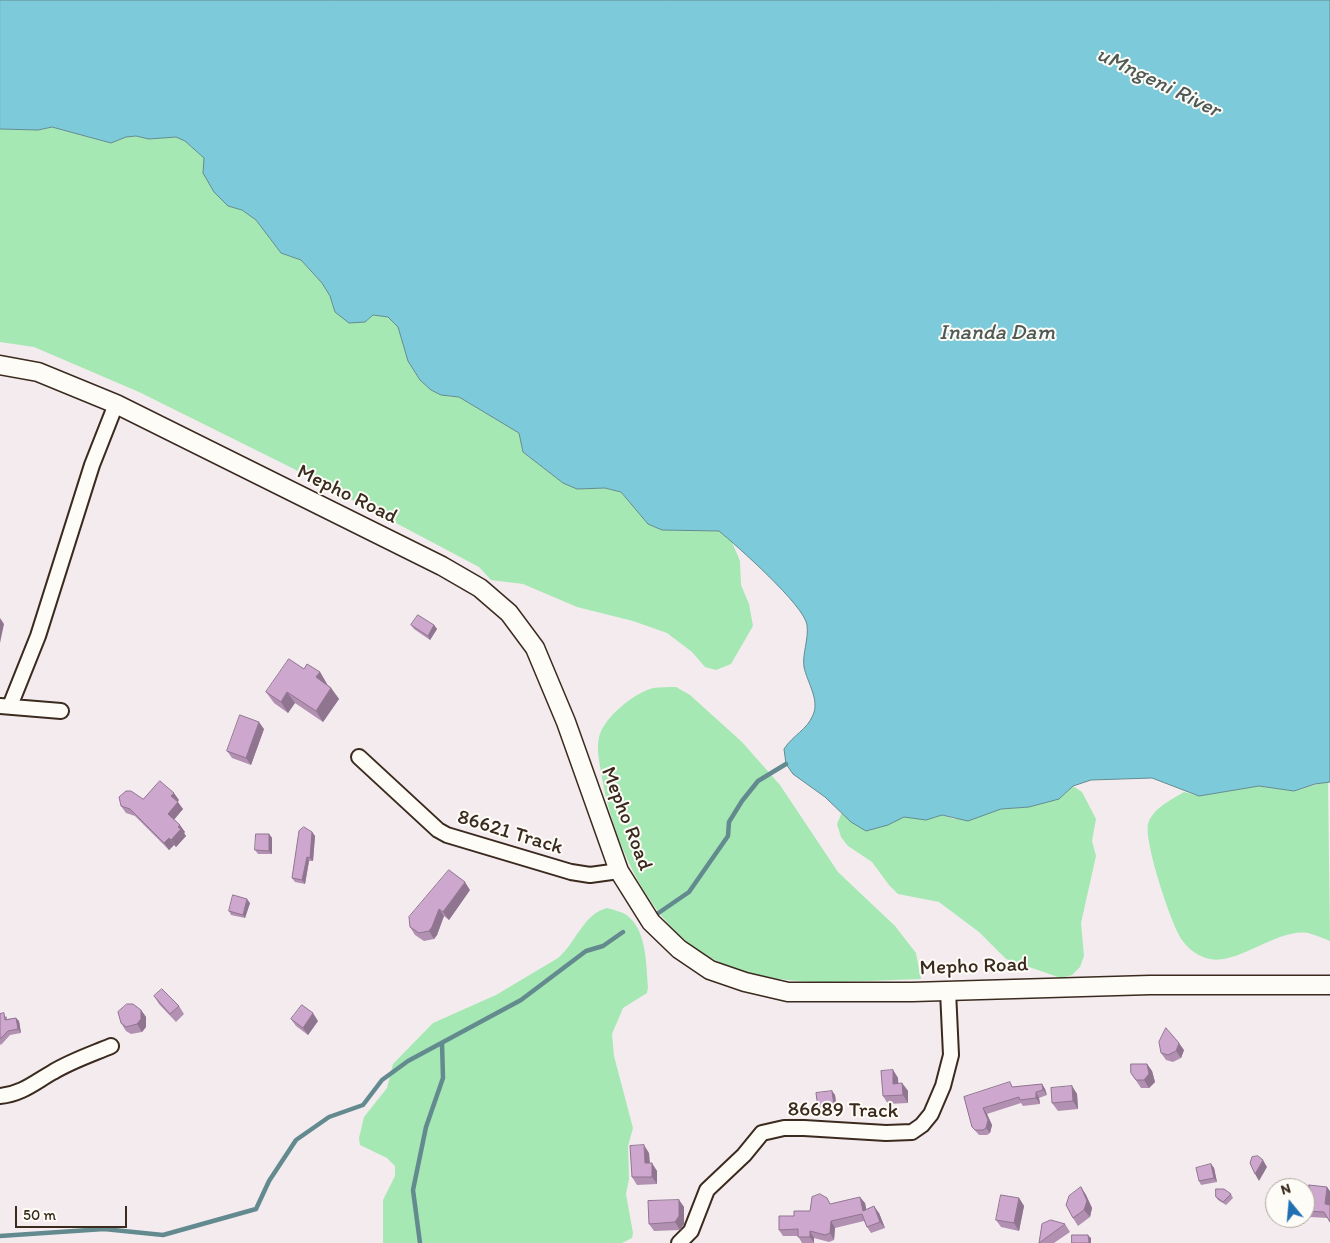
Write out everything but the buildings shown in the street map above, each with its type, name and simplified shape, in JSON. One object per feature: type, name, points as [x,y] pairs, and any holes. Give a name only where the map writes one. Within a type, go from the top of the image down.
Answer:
[{"type":"street","name":"Mepho Road","points":[[0,364],[38,372],[116,404],[442,566],[480,588],[509,613],[535,648],[566,722],[619,871],[651,922],[679,948],[710,970],[745,982],[788,992],[1150,985],[1330,986]]},
{"type":"street","points":[[61,711],[5,706],[38,636],[89,473],[116,404]]},
{"type":"street","name":"86621 Track","points":[[359,757],[438,830],[447,835],[571,872],[590,875],[619,871]]},
{"type":"street","name":"86689 Track","points":[[679,1243],[691,1231],[707,1190],[744,1155],[762,1133],[798,1128],[886,1133],[912,1132],[922,1125],[931,1114],[943,1086],[950,1055],[948,990]]},
{"type":"street","points":[[0,1096],[12,1095],[28,1088],[54,1071],[111,1046]]},
{"type":"green space","points":[[52,127],[111,143],[126,137],[136,136],[149,139],[177,137],[185,141],[204,158],[214,192],[228,206],[242,210],[256,220],[281,253],[301,260],[322,283],[330,296],[335,312],[365,322],[373,315],[388,317],[398,327],[408,361],[420,380],[441,395],[459,397],[519,433],[523,452],[563,483],[577,489],[605,488],[621,492],[648,524],[662,530],[719,531],[732,542],[740,561],[741,585],[749,604],[753,626],[731,664],[716,670],[705,667],[692,652],[667,633],[633,621],[577,607],[523,584],[491,580],[479,567],[292,468],[139,392],[34,347],[0,342],[0,129],[38,130]]},
{"type":"green space","points":[[676,687],[690,695],[742,742],[780,785],[838,872],[895,926],[916,953],[921,979],[815,982],[763,976],[737,969],[713,959],[691,945],[671,927],[639,882],[626,856],[608,804],[598,747],[602,729],[613,714],[629,700],[653,688]]},
{"type":"green space","points":[[1328,781],[1330,941],[1308,933],[1296,933],[1233,957],[1221,959],[1206,958],[1191,949],[1182,940],[1171,918],[1154,864],[1148,824],[1154,813],[1184,792],[1199,796],[1259,786],[1294,791]]},
{"type":"green space","points":[[1073,786],[1082,792],[1096,819],[1092,841],[1096,856],[1081,923],[1084,956],[1080,967],[1072,975],[1061,978],[1006,959],[979,932],[939,902],[898,894],[872,862],[848,846],[841,837],[837,824],[842,812],[851,822],[888,825],[904,816],[926,820],[942,815],[954,819],[1001,809],[1029,807],[1059,799]]},
{"type":"green space","points":[[607,908],[619,911],[629,917],[635,924],[642,940],[647,969],[647,993],[623,1008],[612,1034],[614,1056],[633,1128],[628,1146],[629,1179],[626,1194],[633,1233],[632,1238],[622,1243],[383,1243],[383,1200],[395,1176],[395,1166],[387,1158],[360,1145],[359,1138],[364,1117],[387,1088],[393,1064],[433,1023],[496,995],[558,958],[592,916]]},
{"type":"water","name":"Inanda Dam","points":[[0,0],[1330,0],[1330,782],[1315,784],[1294,791],[1259,786],[1199,796],[1152,778],[1091,780],[1073,786],[1059,799],[1029,807],[1001,809],[968,821],[942,815],[926,820],[904,817],[888,825],[866,831],[851,822],[825,797],[793,774],[786,764],[784,749],[807,725],[815,709],[814,697],[804,667],[807,625],[795,604],[754,562],[719,531],[662,530],[648,524],[621,492],[605,488],[577,489],[563,483],[523,452],[519,433],[459,397],[441,395],[431,390],[420,380],[408,361],[398,327],[388,317],[373,315],[365,322],[349,323],[335,312],[330,296],[322,283],[301,260],[281,253],[256,220],[242,210],[228,206],[214,192],[203,173],[204,158],[185,141],[176,137],[149,139],[136,136],[126,137],[111,143],[52,127],[38,130],[0,129]]},
{"type":"waterway","points":[[657,914],[689,892],[728,836],[729,822],[742,801],[758,781],[786,764]]},
{"type":"waterway","points":[[0,1236],[104,1229],[163,1235],[256,1209],[269,1181],[296,1140],[329,1117],[363,1105],[382,1080],[408,1061],[521,1000],[586,951],[603,946],[623,932]]},
{"type":"waterway","points":[[420,1243],[413,1190],[426,1127],[443,1078],[442,1043]]},
{"type":"water label","name":"uMngeni River","points":[[1158,83]]}]
